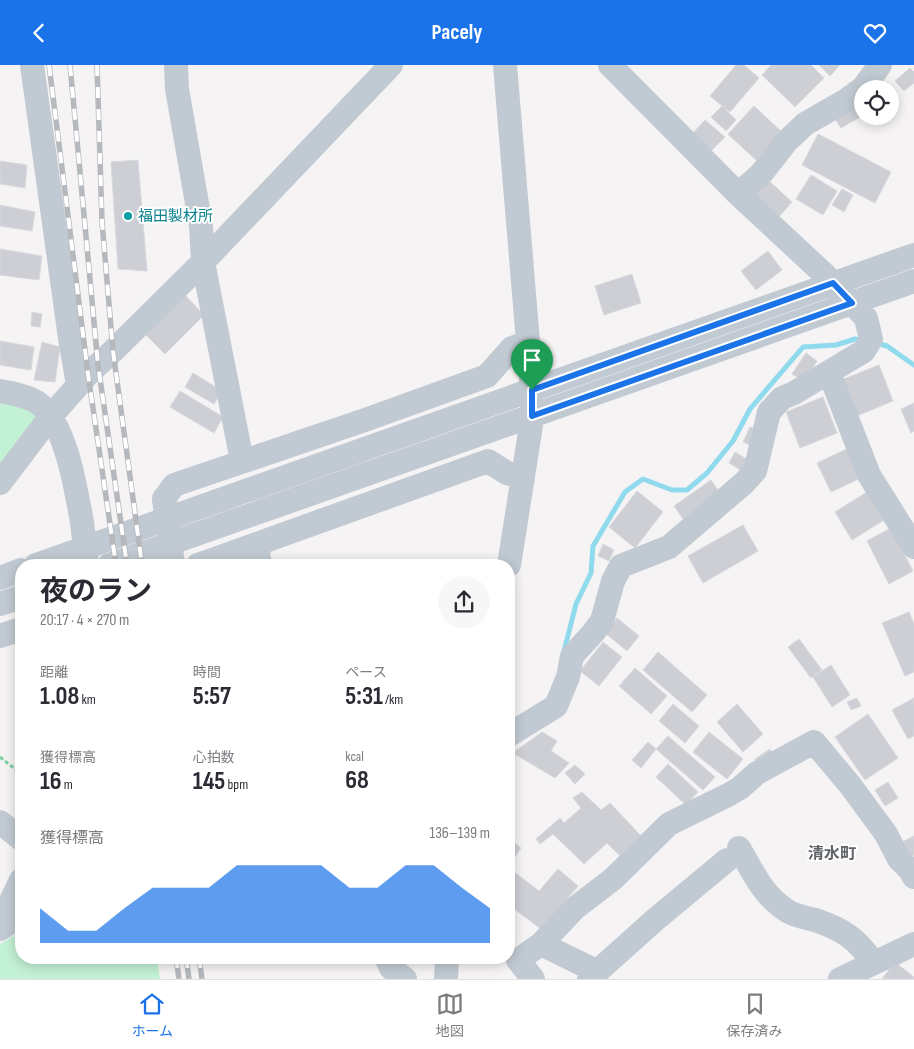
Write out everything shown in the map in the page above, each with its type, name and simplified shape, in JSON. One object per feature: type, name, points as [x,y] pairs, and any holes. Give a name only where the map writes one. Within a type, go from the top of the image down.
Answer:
[{"type":"street","points":[[32,65],[78,385]]},
{"type":"street","points":[[176,65],[177,89],[201,226],[203,263],[242,461]]},
{"type":"street","points":[[0,483],[51,416],[78,385],[203,263],[392,65]]},
{"type":"street","points":[[505,65],[532,390],[532,416],[510,559]]},
{"type":"street","points":[[515,731],[556,706],[568,677],[572,656],[602,621],[613,581],[621,566],[669,547],[744,483],[756,471],[769,412],[782,398],[794,393],[864,351],[871,339],[866,318],[833,283],[738,194],[610,65]]},
{"type":"street","points":[[738,194],[761,173],[786,142],[805,124],[845,101],[863,88],[880,65]]},
{"type":"street","points":[[53,559],[914,255]]},
{"type":"street","points":[[126,559],[914,281]]},
{"type":"street","points":[[173,559],[164,499],[174,485],[366,420],[487,376],[512,348],[528,342]]},
{"type":"street","points":[[830,372],[869,475],[914,547]]},
{"type":"street","points":[[0,391],[35,400],[51,416],[72,466],[82,521],[86,559]]},
{"type":"street","points":[[234,559],[258,555],[488,461],[507,473],[523,478]]},
{"type":"street","points":[[0,578],[15,572]]},
{"type":"street","points":[[0,604],[15,599]]},
{"type":"street","points":[[0,636],[15,631]]},
{"type":"street","points":[[533,979],[518,960],[541,944],[575,908],[612,879],[668,824],[728,795],[740,788],[757,773],[814,742],[850,785],[886,834],[899,859],[914,877]]},
{"type":"street","points":[[0,822],[15,834]]},
{"type":"street","points":[[541,944],[593,976],[656,919],[733,854],[764,891],[790,912],[822,923],[850,936],[864,949],[873,963]]},
{"type":"street","points":[[10,923],[7,909],[15,892]]},
{"type":"street","points":[[840,979],[914,944]]},
{"type":"street","points":[[446,979],[447,964]]},
{"type":"path","points":[[0,757],[15,769]]},
{"type":"green space","points":[[0,391],[51,416],[0,483]]},
{"type":"green space","points":[[15,935],[15,964],[158,964],[160,979],[0,979],[0,944]]},
{"type":"building","points":[[736,65],[744,65],[759,78],[730,112],[710,96]]},
{"type":"building","points":[[771,65],[811,65],[824,78],[795,107],[762,75]]},
{"type":"building","points":[[819,65],[840,65],[830,76]]},
{"type":"building","points":[[910,68],[914,72],[914,83],[904,91],[899,85],[899,80],[896,80]]},
{"type":"building","points":[[852,104],[854,107],[854,120],[841,128],[833,116]]},
{"type":"building","points":[[722,106],[736,120],[726,131],[711,117]]},
{"type":"building","points":[[754,106],[783,133],[757,161],[728,134]]},
{"type":"building","points":[[705,120],[725,137],[711,151],[692,134]]},
{"type":"building","points":[[818,134],[891,172],[875,203],[802,165]]},
{"type":"building","name":"福田製材所","points":[[138,160],[147,271],[118,269],[111,162]]},
{"type":"building","points":[[0,161],[27,165],[25,188],[0,184]]},
{"type":"building","points":[[811,175],[837,191],[823,215],[796,199]]},
{"type":"building","points":[[768,180],[792,202],[778,218],[753,196]]},
{"type":"building","points":[[842,189],[853,195],[844,212],[832,205]]},
{"type":"building","points":[[0,205],[35,212],[32,231],[0,226]]},
{"type":"building","points":[[0,249],[42,256],[39,280],[0,275]]},
{"type":"building","points":[[768,251],[782,270],[756,290],[741,271]]},
{"type":"building","points":[[632,274],[641,303],[604,315],[595,286]]},
{"type":"building","points":[[182,292],[204,315],[165,354],[142,331]]},
{"type":"building","points":[[32,312],[42,314],[40,327],[31,326]]},
{"type":"building","points":[[0,341],[34,347],[31,370],[0,365]]},
{"type":"building","points":[[42,342],[60,347],[55,382],[34,380]]},
{"type":"building","points":[[806,353],[817,361],[804,381],[792,374]]},
{"type":"building","points":[[879,365],[893,401],[854,417],[839,381]]},
{"type":"building","points":[[193,373],[222,391],[214,404],[185,387]]},
{"type":"building","points":[[180,391],[223,417],[214,433],[170,407]]},
{"type":"building","points":[[823,397],[837,433],[800,448],[786,412]]},
{"type":"building","points":[[914,403],[914,431],[911,433],[901,409]]},
{"type":"building","points":[[750,427],[757,430],[750,445],[743,442]]},
{"type":"building","points":[[849,448],[863,477],[831,492],[817,463]]},
{"type":"building","points":[[735,452],[748,460],[742,471],[729,463]]},
{"type":"building","points":[[711,480],[720,493],[683,519],[674,506]]},
{"type":"building","points":[[870,490],[887,518],[852,540],[835,512]]},
{"type":"building","points":[[637,491],[663,512],[635,548],[609,527]]},
{"type":"building","points":[[743,525],[758,551],[703,583],[688,556]]},
{"type":"building","points":[[891,528],[913,571],[889,584],[867,541]]},
{"type":"building","points":[[603,544],[614,550],[609,561],[598,556]]},
{"type":"building","points":[[909,612],[914,624],[914,672],[905,676],[882,623]]},
{"type":"building","points":[[617,618],[639,636],[627,651],[605,633]]},
{"type":"building","points":[[799,639],[822,670],[811,678],[788,647]]},
{"type":"building","points":[[603,642],[622,657],[599,686],[580,671]]},
{"type":"building","points":[[658,652],[707,695],[692,712],[643,670]]},
{"type":"building","points":[[831,665],[850,695],[832,707],[813,677]]},
{"type":"building","points":[[635,668],[667,696],[651,714],[619,686]]},
{"type":"building","points":[[857,698],[861,706],[851,710],[847,702]]},
{"type":"building","points":[[914,698],[914,736],[908,739],[892,710]]},
{"type":"building","points":[[673,704],[699,726],[685,743],[659,721]]},
{"type":"building","points":[[737,704],[763,734],[743,752],[717,722]]},
{"type":"building","points":[[868,714],[898,758],[865,780],[835,737]]},
{"type":"building","points":[[542,732],[557,741],[551,751],[569,763],[555,778],[515,754],[515,752]]},
{"type":"building","points":[[709,732],[743,759],[727,779],[693,752]]},
{"type":"building","points":[[668,736],[715,777],[703,790],[656,749]]},
{"type":"building","points":[[648,742],[656,749],[641,768],[632,760]]},
{"type":"building","points":[[770,749],[774,756],[760,766],[755,759]]},
{"type":"building","points":[[668,764],[698,792],[686,805],[656,777]]},
{"type":"building","points":[[575,765],[585,774],[575,784],[565,773]]},
{"type":"building","points":[[888,782],[898,798],[885,806],[875,790]]},
{"type":"building","points":[[582,792],[601,810],[610,803],[642,837],[621,857],[607,843],[584,864],[553,834],[540,844],[536,839],[560,818],[564,823],[581,808],[573,798]]},
{"type":"building","points":[[914,836],[914,855],[909,857],[902,842]]},
{"type":"building","points":[[515,843],[521,848],[515,856]]},
{"type":"building","points":[[558,869],[578,886],[541,929],[515,910],[515,873],[539,891]]},
{"type":"building","points":[[895,962],[914,977],[914,979],[882,979]]},
{"type":"waterway","points":[[564,651],[576,604],[591,573],[593,546],[625,492],[643,479],[672,490],[687,490],[707,473],[733,441],[750,409],[803,347],[836,345],[855,339],[863,341]]},
{"type":"waterway","points":[[876,343],[887,346],[914,365]]},
{"type":"railway","points":[[49,65],[88,374],[115,559]]},
{"type":"railway","points":[[70,65],[98,365],[126,559]]},
{"type":"railway","points":[[97,65],[102,222],[113,351],[141,559]]},
{"type":"railway","points":[[177,964],[179,979]]},
{"type":"railway","points":[[187,964],[189,979]]},
{"type":"railway","points":[[200,964],[202,979]]},
{"type":"place","name":"福田製材所","points":[[128,216]]},
{"type":"district","name":"清水町","points":[[832,853]]},
{"type":"route","points":[[833,283],[852,303],[532,416],[532,390],[833,283]]}]
